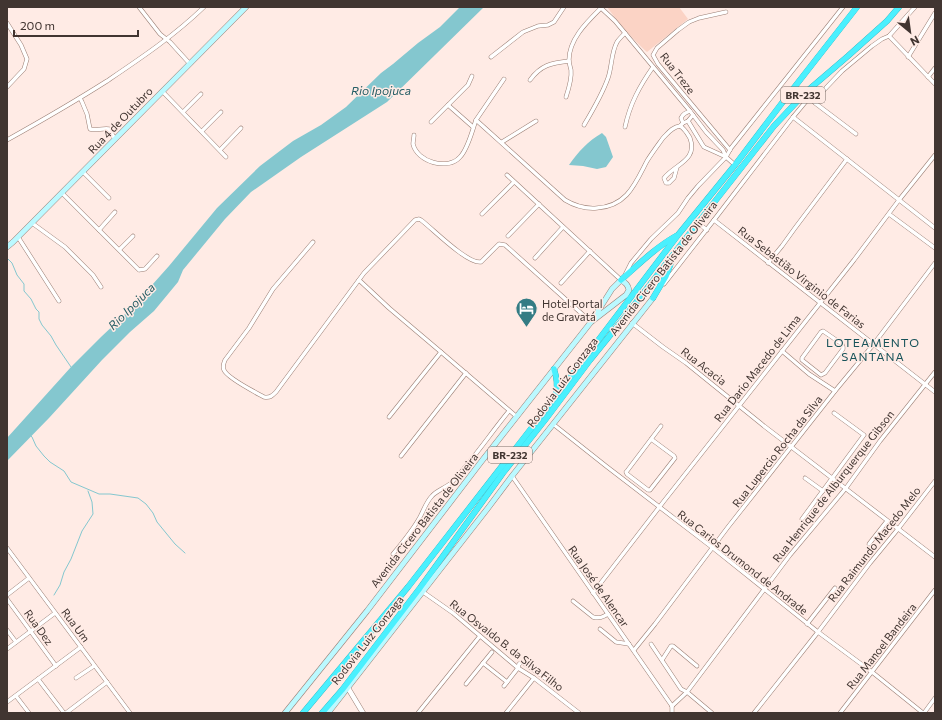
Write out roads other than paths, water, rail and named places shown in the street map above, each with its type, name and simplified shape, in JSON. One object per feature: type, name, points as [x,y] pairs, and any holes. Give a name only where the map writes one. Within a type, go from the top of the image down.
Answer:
[{"type":"highway","name":"Rodovia Luiz Gonzaga","points":[[303,713],[408,587],[678,235],[735,165],[857,7]]},
{"type":"highway","name":"Rodovia Luiz Gonzaga","points":[[322,713],[342,690],[420,588],[503,473],[590,360],[774,126],[806,92],[887,21],[899,7]]},
{"type":"highway","points":[[623,279],[666,242],[678,235]]},
{"type":"highway","points":[[653,298],[666,276],[676,250]]},
{"type":"highway","points":[[554,370],[557,377],[557,390],[555,397]]},
{"type":"main road","name":"Rua 4 de Outubro","points":[[7,247],[246,7]]},
{"type":"main road","name":"Avenida Cicero Batista de Oliveira","points":[[285,713],[362,617],[554,370],[591,322],[612,289],[623,279]]},
{"type":"main road","points":[[591,322],[626,295],[629,290],[623,279]]},
{"type":"main road","name":"Avenida Cicero Batista de Oliveira","points":[[328,713],[512,476],[653,298]]},
{"type":"street","points":[[139,7],[160,34],[170,42],[190,64]]},
{"type":"street","points":[[7,140],[80,98],[136,62],[186,24],[204,7]]},
{"type":"street","points":[[491,57],[523,32],[538,26],[552,24],[564,7]]},
{"type":"street","points":[[507,175],[590,252],[623,279],[631,263],[651,239],[678,213],[698,186],[726,157],[843,7]]},
{"type":"street","name":"Avenida Cicero Batista de Oliveira","points":[[653,298],[810,97],[823,90],[842,71],[877,43],[889,36],[915,7]]},
{"type":"street","points":[[566,97],[571,70],[569,61],[570,53],[573,43],[587,22],[601,8],[615,21],[693,115],[702,135],[702,144],[726,157],[735,165]]},
{"type":"street","name":"Rua Treze","points":[[726,12],[699,18],[689,22],[657,48],[653,55],[662,69],[730,150]]},
{"type":"street","points":[[908,57],[935,13]]},
{"type":"street","points":[[7,23],[27,59],[24,69],[7,87]]},
{"type":"street","points":[[584,125],[608,78],[614,49],[617,42],[625,33]]},
{"type":"street","points":[[889,36],[935,84]]},
{"type":"street","points":[[530,80],[546,65],[555,62],[569,61]]},
{"type":"street","points":[[625,127],[637,90],[652,67]]},
{"type":"street","points":[[928,77],[935,68]]},
{"type":"street","points":[[431,122],[468,85],[472,76]]},
{"type":"street","points":[[414,135],[413,144],[421,156],[432,162],[440,164],[454,162],[460,158],[465,150],[476,120],[504,80]]},
{"type":"street","points":[[162,91],[226,157]]},
{"type":"street","points":[[183,112],[202,94]]},
{"type":"street","points":[[810,97],[815,103],[856,134]]},
{"type":"street","points":[[80,98],[87,114],[90,129],[108,129],[115,139]]},
{"type":"street","points":[[448,105],[473,127]]},
{"type":"street","points":[[677,167],[673,180],[666,183],[664,178],[691,153],[691,142],[688,133],[682,124],[681,118],[682,115],[690,111]]},
{"type":"street","points":[[202,132],[221,112]]},
{"type":"street","points":[[476,120],[565,200],[584,208],[605,208],[616,204],[626,196],[636,182],[648,159],[669,131],[688,122],[693,115]]},
{"type":"street","points":[[793,117],[935,228]]},
{"type":"street","points":[[502,142],[536,121]]},
{"type":"street","points":[[688,122],[702,135],[714,141],[723,150],[726,157]]},
{"type":"street","points":[[220,150],[242,128]]},
{"type":"street","points":[[708,148],[712,146],[714,141]]},
{"type":"street","name":"Rua Dario Macedo de Lima","points":[[593,593],[935,155]]},
{"type":"street","points":[[768,263],[847,159]]},
{"type":"street","points":[[83,172],[109,198]]},
{"type":"street","points":[[736,174],[744,181]]},
{"type":"street","points":[[482,214],[514,182]]},
{"type":"street","points":[[62,192],[140,270],[145,269],[157,256]]},
{"type":"street","points":[[508,236],[539,204]]},
{"type":"street","points":[[99,230],[115,212]]},
{"type":"street","points":[[889,214],[935,248]]},
{"type":"street","points":[[313,242],[273,289],[249,328],[225,360],[223,365],[230,377],[264,397],[268,398],[272,396],[359,280],[411,223],[418,219],[424,222],[459,252],[475,262],[481,262],[499,244],[505,245],[591,322]]},
{"type":"street","name":"Rua Sebastião Virginio de Farias","points":[[714,220],[935,392]]},
{"type":"street","points":[[698,222],[707,230]]},
{"type":"street","points":[[32,223],[65,247],[93,275],[101,288]]},
{"type":"street","points":[[535,258],[563,227]]},
{"type":"street","points":[[120,249],[133,236]]},
{"type":"street","points":[[18,237],[59,301]]},
{"type":"street","points":[[561,283],[590,252]]},
{"type":"street","name":"Rua Lupercio Rocha da Silva","points":[[634,650],[733,521],[873,345],[935,263]]},
{"type":"street","points":[[359,280],[389,308],[517,417]]},
{"type":"street","name":"Rua Acacia","points":[[632,323],[686,363],[935,558]]},
{"type":"street","points":[[821,332],[825,332],[842,344],[843,350],[824,374],[821,375],[812,368],[802,360],[802,356],[821,332]]},
{"type":"street","points":[[390,417],[441,352]]},
{"type":"street","points":[[782,352],[809,374],[835,391]]},
{"type":"street","points":[[809,374],[812,368]]},
{"type":"street","name":"Rua Henrique de Alburquerque Gibson","points":[[672,706],[686,692],[790,556],[846,488],[880,441],[935,372]]},
{"type":"street","points":[[401,456],[466,373]]},
{"type":"street","points":[[393,554],[411,532],[431,496],[451,482],[468,463],[509,410]]},
{"type":"street","points":[[802,519],[864,435],[834,413]]},
{"type":"street","name":"Rua Carios Drumond de Andrade","points":[[553,424],[713,548],[807,624],[872,672],[923,713]]},
{"type":"street","points":[[651,439],[675,458],[650,490],[646,490],[626,472],[651,439],[661,426]]},
{"type":"street","name":"Rua José de Alencar","points":[[512,476],[672,706]]},
{"type":"street","points":[[805,478],[823,491]]},
{"type":"street","points":[[633,486],[636,481]]},
{"type":"street","name":"Rua Raimundo Macedo Melo","points":[[754,713],[935,481]]},
{"type":"street","points":[[869,544],[887,521]]},
{"type":"street","name":"Rua Um","points":[[7,548],[130,713]]},
{"type":"street","points":[[7,595],[29,578]]},
{"type":"street","points":[[807,624],[835,588]]},
{"type":"street","name":"Rua Manoel Bandeira","points":[[840,713],[935,590]]},
{"type":"street","name":"Rua Osvaldo B. da Silva Filho","points":[[423,592],[453,613],[518,668],[534,678],[579,713]]},
{"type":"street","name":"Rua Dez","points":[[7,598],[56,666]]},
{"type":"street","points":[[573,601],[593,617],[600,618],[608,614]]},
{"type":"street","points":[[7,649],[55,613]]},
{"type":"street","points":[[600,629],[616,642],[629,644]]},
{"type":"street","points":[[7,630],[16,642]]},
{"type":"street","points":[[418,713],[480,636]]},
{"type":"street","points":[[651,644],[682,690],[712,713]]},
{"type":"street","points":[[662,660],[671,646],[673,646],[698,666]]},
{"type":"street","points":[[8,700],[16,696],[81,647]]},
{"type":"street","points":[[466,684],[492,652]]},
{"type":"street","points":[[504,686],[522,662],[549,681]]},
{"type":"street","points":[[483,664],[507,682]]},
{"type":"street","points":[[76,678],[94,666]]},
{"type":"street","points":[[506,713],[534,678]]},
{"type":"street","points":[[38,679],[65,713],[107,682]]},
{"type":"street","points":[[348,688],[362,713]]},
{"type":"street","points":[[16,696],[29,713]]},
{"type":"street","points":[[923,713],[935,698]]},
{"type":"street","points":[[672,706],[672,713]]},
{"type":"water","name":"Rio Ipojuca","points":[[460,7],[484,7],[387,102],[301,157],[251,192],[225,219],[183,270],[178,282],[154,311],[102,360],[7,461],[7,438],[71,367],[136,303],[217,208],[260,166],[293,141],[321,125],[346,107],[381,73],[440,27]]},
{"type":"water","points":[[602,133],[606,137],[613,157],[606,167],[597,169],[569,165],[584,147]]},
{"type":"waterway","points":[[7,258],[12,263],[17,275],[24,284],[24,291],[39,312],[39,319],[42,325],[71,367]]},
{"type":"waterway","points":[[31,436],[36,446],[44,456],[64,471],[71,482],[99,494],[138,498],[146,504],[153,513],[157,522],[175,544],[185,553]]},
{"type":"waterway","points":[[54,595],[60,585],[64,572],[82,531],[93,514],[92,502],[88,491]]},
{"type":"place","name":"Hotel Portal de Gravatá","points":[[526,328]]},
{"type":"district","name":"LOTEAMENTO SANTANA","points":[[873,349]]}]
